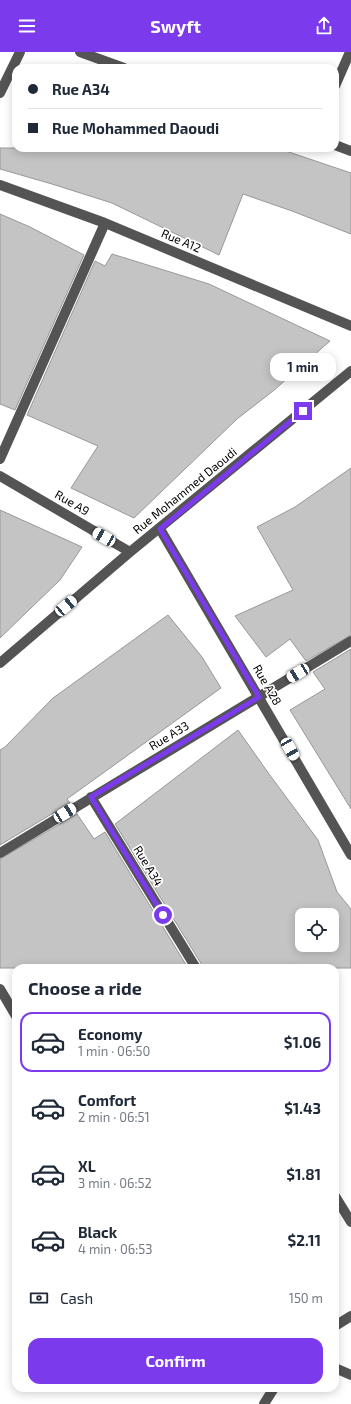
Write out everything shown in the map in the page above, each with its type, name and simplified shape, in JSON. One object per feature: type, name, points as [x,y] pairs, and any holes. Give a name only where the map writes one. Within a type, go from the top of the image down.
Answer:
[{"type":"street","points":[[14,64],[20,52]]},
{"type":"street","points":[[80,52],[113,64]]},
{"type":"street","points":[[339,77],[350,52]]},
{"type":"street","points":[[0,94],[12,69]]},
{"type":"street","points":[[339,146],[351,151]]},
{"type":"street","name":"Rue A12","points":[[0,185],[104,223],[351,326]]},
{"type":"street","points":[[0,459],[104,223]]},
{"type":"street","name":"Rue Mohammed Daoudi","points":[[2,658],[351,371]]},
{"type":"street","name":"Rue A9","points":[[0,476],[130,552]]},
{"type":"street","name":"Rue A28","points":[[160,529],[351,855]]},
{"type":"street","name":"Rue A33","points":[[0,853],[351,641]]},
{"type":"street","name":"Rue A34","points":[[91,797],[194,964]]},
{"type":"street","points":[[0,989],[12,1009]]},
{"type":"street","points":[[339,1202],[351,1222]]},
{"type":"street","points":[[339,1324],[351,1316]]},
{"type":"street","points":[[339,1370],[351,1375]]},
{"type":"street","points":[[264,1404],[272,1392]]},
{"type":"building","points":[[0,148],[12,148],[12,152],[289,152],[351,173],[351,234],[243,194],[219,255],[112,203],[0,169]]},
{"type":"building","points":[[0,214],[30,227],[84,255],[15,410],[0,404]]},
{"type":"building","points":[[112,254],[209,284],[330,341],[273,391],[237,419],[134,518],[71,488],[98,446],[27,415],[95,261],[105,266]]},
{"type":"building","points":[[351,468],[351,635],[306,661],[290,639],[266,657],[235,616],[293,590],[257,527],[295,507]]},
{"type":"building","points":[[0,510],[82,547],[60,580],[0,638]]},
{"type":"building","points":[[168,615],[202,657],[221,688],[67,799],[70,803],[0,845],[0,750],[5,747],[53,698]]},
{"type":"building","points":[[351,649],[351,809],[290,710],[325,689],[313,672]]},
{"type":"building","points":[[238,730],[318,840],[337,892],[351,909],[351,968],[339,968],[339,964],[201,964],[115,824]]},
{"type":"building","points":[[77,814],[94,839],[105,832],[186,964],[12,964],[12,968],[0,968],[0,859]]},
{"type":"route","points":[[163,915],[91,797],[259,697],[160,529],[303,411]]}]
